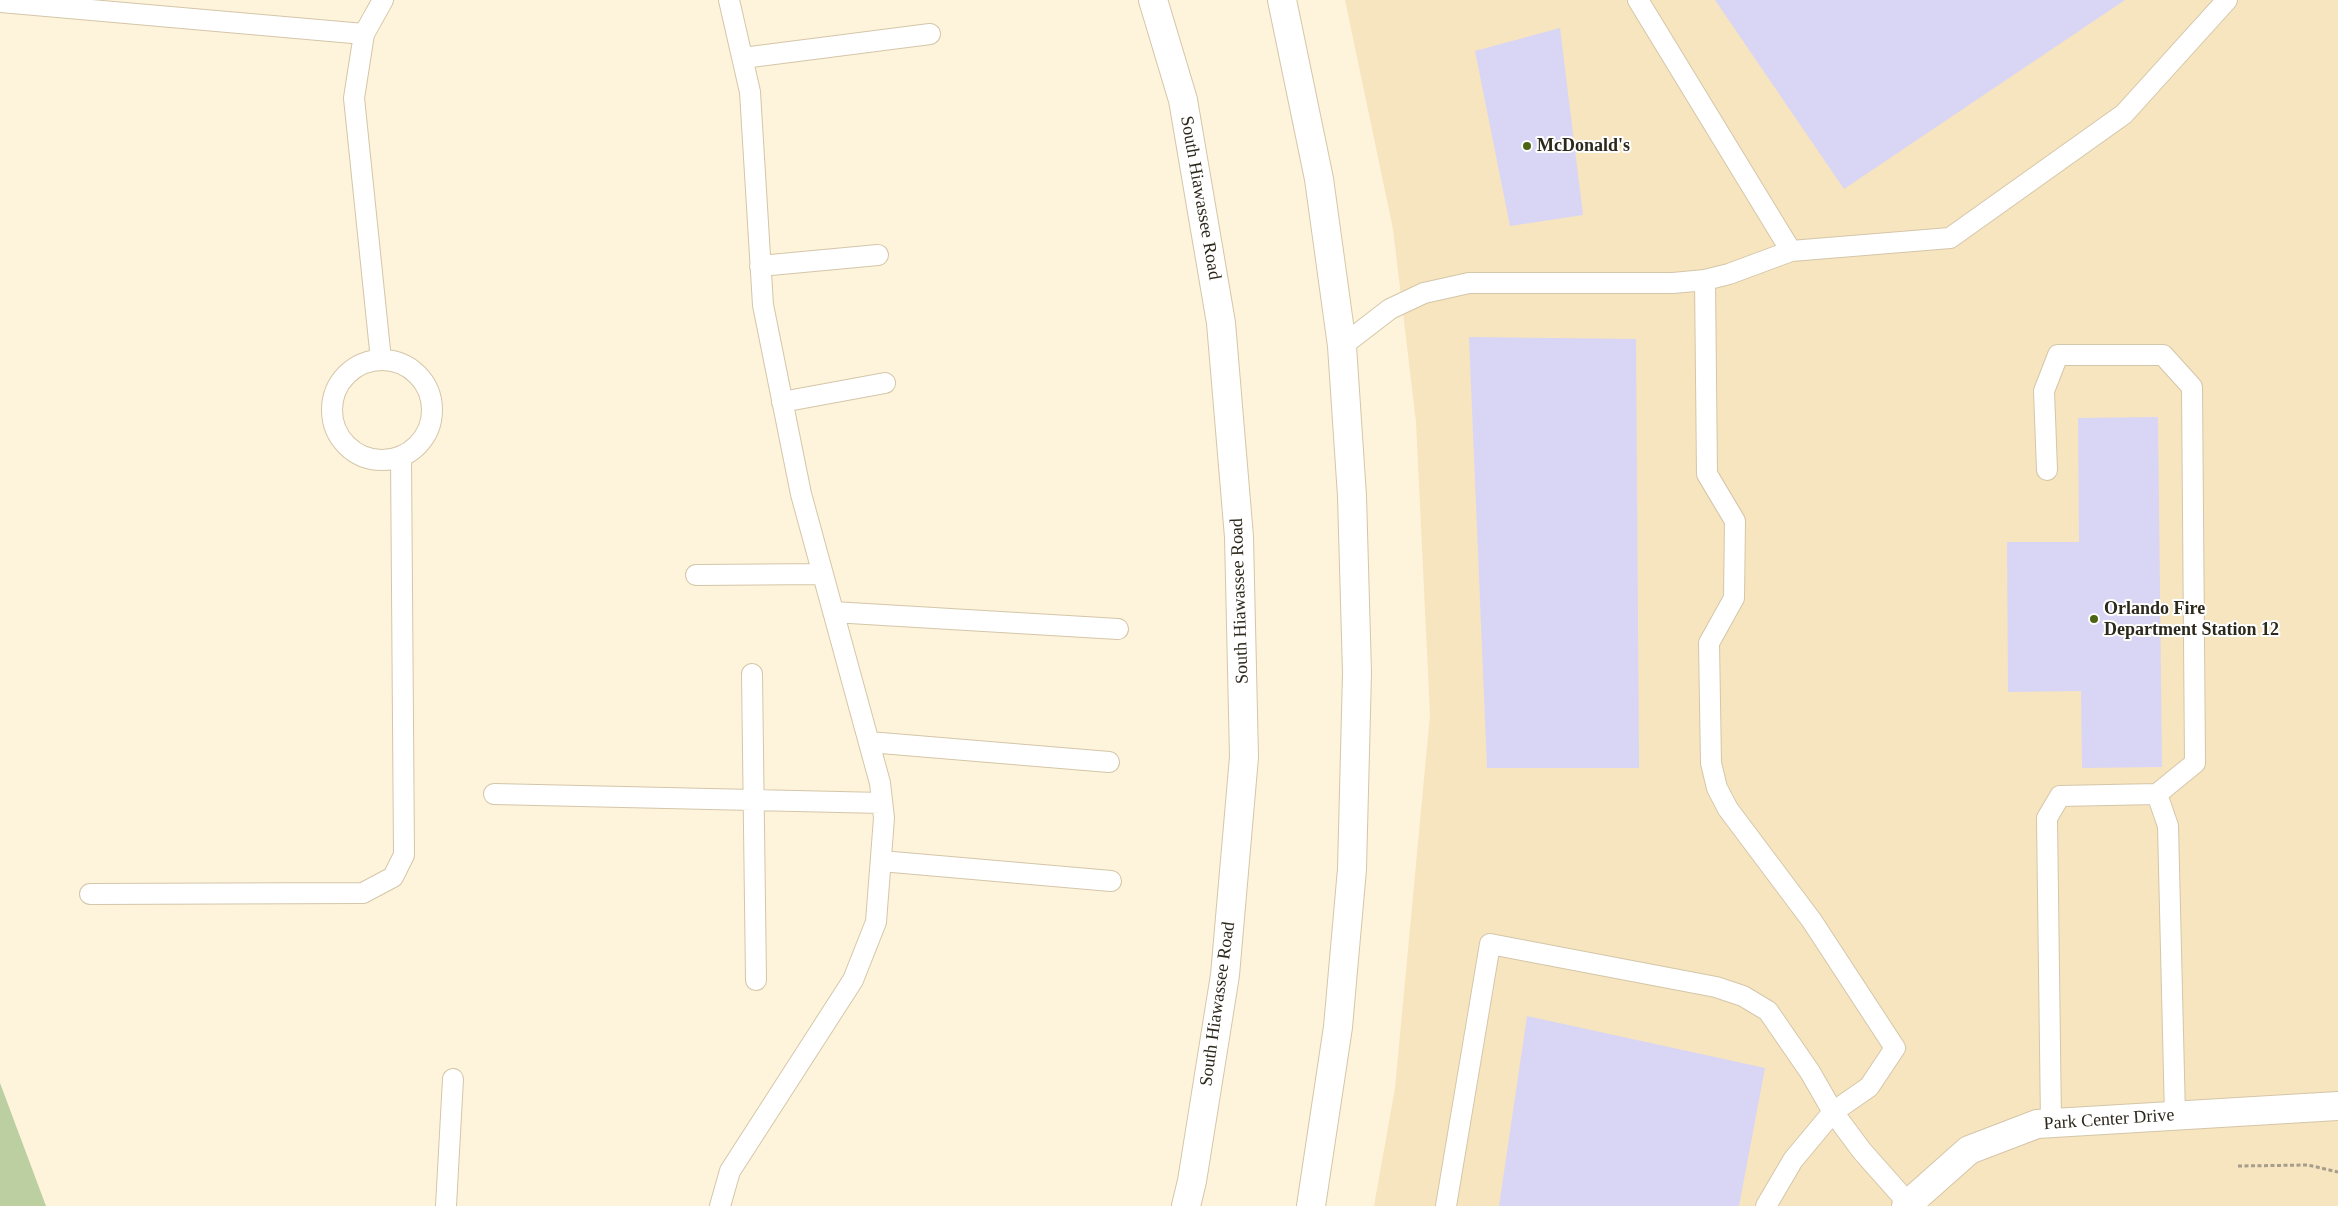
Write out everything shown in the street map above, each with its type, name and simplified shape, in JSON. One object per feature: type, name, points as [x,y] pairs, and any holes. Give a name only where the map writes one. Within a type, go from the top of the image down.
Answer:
[{"type":"street","name":"South Hiawassee Road","points":[[1152,0],[1183,100],[1221,323],[1239,537],[1244,757],[1225,976],[1192,1181],[1186,1206]]},
{"type":"street","points":[[1282,0],[1319,179],[1342,346],[1352,496],[1357,673],[1352,868],[1338,1027],[1311,1206]]},
{"type":"street","name":"Park Center Drive","points":[[1907,1204],[1969,1150],[2037,1124],[2338,1106]]},
{"type":"lane","points":[[380,360],[354,98],[364,34],[383,0]]},
{"type":"lane","points":[[720,1206],[730,1171],[853,980],[876,922],[884,818],[880,783],[801,494],[763,305],[750,92],[729,0]]},
{"type":"lane","points":[[1638,0],[1791,251]]},
{"type":"lane","points":[[1342,346],[1390,309],[1424,293],[1469,283],[1673,283],[1705,280],[1729,274],[1791,251],[1950,238],[2124,114],[2227,0]]},
{"type":"lane","points":[[0,2],[364,34]]},
{"type":"lane","points":[[743,58],[930,34]]},
{"type":"lane","points":[[760,266],[878,255]]},
{"type":"lane","points":[[1705,280],[1707,474],[1736,520],[1734,598],[1709,643],[1711,763],[1717,788],[1728,808],[1812,921],[1896,1048],[1869,1087],[1833,1112],[1793,1160],[1766,1206]]},
{"type":"lane","points":[[2047,470],[2044,391],[2058,355],[2163,355],[2192,387],[2195,763],[2158,794],[2060,796],[2047,818],[2051,1123]]},
{"type":"lane","points":[[380,360],[391,361],[408,367],[421,378],[430,394],[432,410],[429,427],[420,442],[401,456],[391,459],[373,459],[358,453],[344,443],[335,427],[332,410],[334,396],[341,381],[354,369],[370,362],[380,360]]},
{"type":"lane","points":[[782,402],[885,383]]},
{"type":"lane","points":[[90,894],[363,893],[393,876],[404,855],[401,456]]},
{"type":"lane","points":[[696,575],[823,574]]},
{"type":"lane","points":[[833,612],[1118,629]]},
{"type":"lane","points":[[752,674],[756,980]]},
{"type":"lane","points":[[868,742],[1109,762]]},
{"type":"lane","points":[[494,794],[882,803]]},
{"type":"lane","points":[[2158,794],[2168,826],[2175,1116]]},
{"type":"lane","points":[[881,861],[1112,882]]},
{"type":"lane","points":[[1446,1206],[1490,944],[1716,987],[1743,996],[1768,1011],[1810,1072],[1833,1112],[1862,1151],[1907,1204]]},
{"type":"lane","points":[[446,1206],[453,1079]]},
{"type":"path","points":[[2238,1166],[2308,1165],[2338,1172]]},
{"type":"shaded area","points":[[1345,0],[2338,0],[2338,1206],[1374,1206],[1395,1088],[1430,715],[1416,422],[1393,229]]},
{"type":"green space","points":[[0,1083],[46,1206],[0,1206]]},
{"type":"building","points":[[1715,0],[2125,0],[1844,189]]},
{"type":"building","points":[[1560,28],[1583,215],[1510,226],[1475,51]]},
{"type":"building","points":[[1469,337],[1636,339],[1639,768],[1487,768]]},
{"type":"building","points":[[2158,417],[2162,767],[2082,768],[2081,691],[2008,692],[2007,542],[2079,542],[2078,418]]},
{"type":"building","points":[[1527,1016],[1765,1068],[1739,1206],[1499,1206]]},
{"type":"place","name":"McDonald's","points":[[1527,146]]},
{"type":"place","name":"Orlando Fire Department Station 12","points":[[2094,619]]}]
